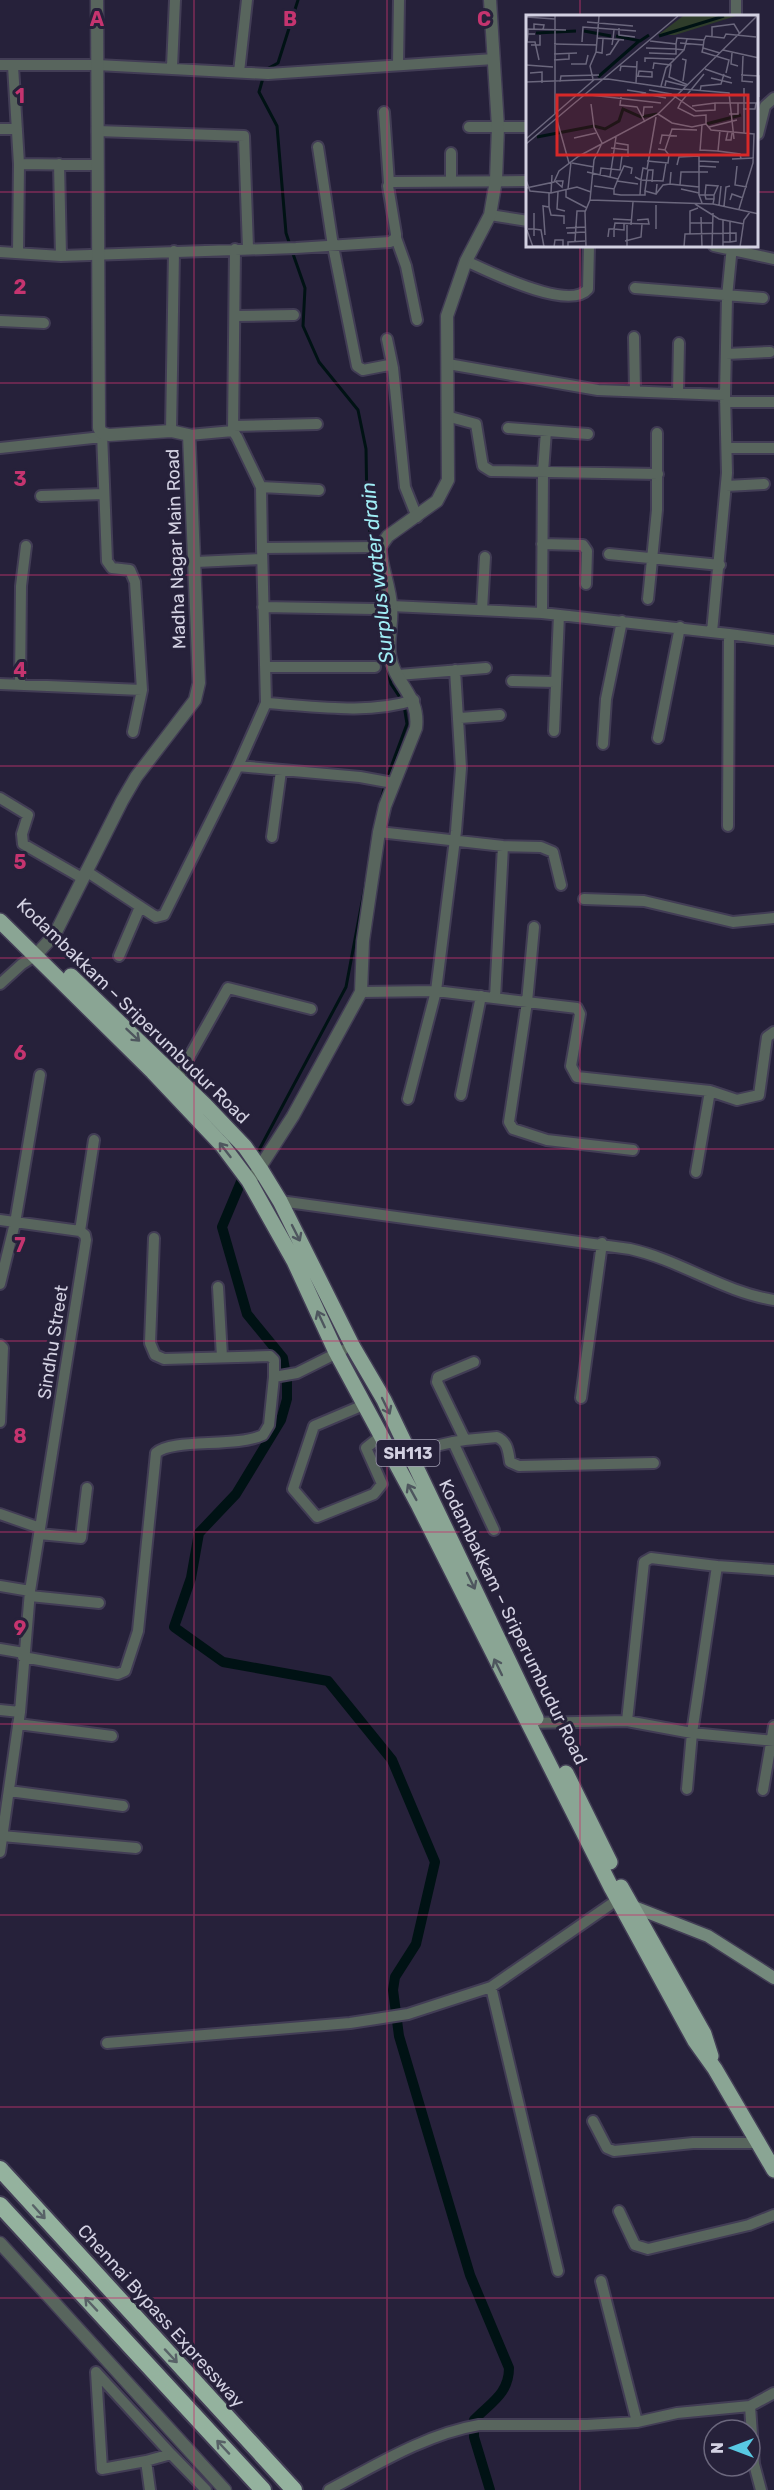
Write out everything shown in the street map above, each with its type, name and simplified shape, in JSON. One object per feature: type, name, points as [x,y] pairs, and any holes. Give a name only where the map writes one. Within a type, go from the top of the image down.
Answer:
[{"type":"highway","name":"Chennai Bypass Expressway","points":[[0,2169],[294,2490]]},
{"type":"highway","points":[[0,2205],[262,2490]]},
{"type":"main road","name":"Kodambakkam – Sriperumbudur Road","points":[[0,908],[222,1144],[249,1181],[294,1261],[336,1352],[366,1404],[391,1456],[420,1506],[533,1723],[588,1815],[623,1892],[634,1907],[704,2034],[715,2069]]},
{"type":"main road","name":"Kodambakkam – Sriperumbudur Road","points":[[0,921],[40,952],[178,1077],[245,1147],[261,1170],[280,1201],[353,1347],[384,1400],[617,1900],[695,2041],[715,2069],[774,2170]]},
{"type":"main road","points":[[617,1900],[708,1936],[774,1978]]},
{"type":"street","points":[[97,0],[99,420],[102,435],[108,566],[130,570],[135,582],[142,690],[133,732]]},
{"type":"street","points":[[172,67],[175,0]]},
{"type":"street","points":[[239,72],[247,0]]},
{"type":"street","points":[[398,64],[399,0]]},
{"type":"street","points":[[196,562],[262,553],[375,547],[437,501],[448,480],[450,417],[447,316],[466,261],[490,215],[496,180],[498,127],[490,0]]},
{"type":"street","points":[[0,65],[172,67],[263,74],[494,59]]},
{"type":"street","points":[[13,66],[19,164],[18,254]]},
{"type":"street","points":[[759,130],[765,106],[774,98]]},
{"type":"street","points":[[384,112],[396,238],[406,266],[417,320]]},
{"type":"street","points":[[469,127],[526,127]]},
{"type":"street","points":[[0,129],[17,129]]},
{"type":"street","points":[[97,130],[244,136],[248,248]]},
{"type":"street","points":[[318,147],[333,246],[357,366],[363,370],[389,365],[393,368]]},
{"type":"street","points":[[451,153],[451,180]]},
{"type":"street","points":[[19,164],[97,165]]},
{"type":"street","points":[[59,164],[61,256]]},
{"type":"street","points":[[389,183],[432,180],[526,181]]},
{"type":"street","points":[[490,215],[526,221]]},
{"type":"street","points":[[0,252],[61,256],[98,255],[333,246],[390,242],[396,238]]},
{"type":"street","points":[[466,261],[523,288],[578,295],[588,289],[589,248]]},
{"type":"street","points":[[712,632],[726,486],[727,297],[731,248],[774,259]]},
{"type":"street","points":[[0,798],[28,815],[22,834],[23,844],[84,874],[156,917],[166,912],[238,766],[266,703],[261,487],[233,428],[235,249]]},
{"type":"street","points":[[171,431],[174,251]]},
{"type":"street","points":[[635,288],[727,297],[763,298]]},
{"type":"street","points":[[236,316],[294,315]]},
{"type":"street","points":[[0,321],[44,323]]},
{"type":"street","points":[[634,337],[634,391]]},
{"type":"street","points":[[387,339],[393,368],[405,487],[417,517]]},
{"type":"street","points":[[678,393],[679,343]]},
{"type":"street","points":[[726,354],[770,352]]},
{"type":"street","points":[[448,364],[597,390],[678,393],[774,402]]},
{"type":"street","points":[[450,417],[476,424],[482,461],[487,469],[658,474]]},
{"type":"street","points":[[189,435],[233,428],[316,424]]},
{"type":"street","points":[[508,428],[588,434]]},
{"type":"street","name":"Madha Nagar Main Road","points":[[40,952],[55,934],[136,777],[195,700],[199,683],[196,562],[189,435],[171,431],[102,435]]},
{"type":"street","points":[[542,613],[543,472],[546,431]]},
{"type":"street","points":[[648,599],[658,474],[657,433]]},
{"type":"street","points":[[0,448],[102,435]]},
{"type":"street","points":[[727,448],[774,448]]},
{"type":"street","points":[[726,486],[764,484]]},
{"type":"street","points":[[261,487],[319,490]]},
{"type":"street","points":[[41,496],[104,494]]},
{"type":"street","points":[[542,544],[583,545],[587,551],[586,584]]},
{"type":"street","points":[[20,685],[21,586],[26,546]]},
{"type":"street","points":[[249,1181],[261,1170],[361,992],[364,930],[388,782],[416,728],[417,715],[407,703],[390,655],[392,606],[375,547]]},
{"type":"street","points":[[609,554],[720,566]]},
{"type":"street","points":[[482,610],[485,557]]},
{"type":"street","points":[[392,606],[542,613],[680,627],[774,640]]},
{"type":"street","points":[[263,607],[374,609]]},
{"type":"street","points":[[554,731],[559,615]]},
{"type":"street","points":[[603,744],[606,699],[622,621]]},
{"type":"street","points":[[658,738],[680,627]]},
{"type":"street","points":[[728,826],[729,634]]},
{"type":"street","points":[[266,667],[375,667]]},
{"type":"street","points":[[398,675],[486,668]]},
{"type":"street","points":[[408,1099],[436,991],[455,839],[461,768],[460,718],[454,670]]},
{"type":"street","points":[[512,681],[555,682]]},
{"type":"street","points":[[0,684],[142,690]]},
{"type":"street","points":[[266,703],[356,708],[407,703]]},
{"type":"street","points":[[460,718],[500,715]]},
{"type":"street","points":[[238,766],[388,782]]},
{"type":"street","points":[[272,837],[280,771]]},
{"type":"street","points":[[379,832],[551,849],[561,885]]},
{"type":"street","points":[[495,998],[503,846]]},
{"type":"street","points":[[584,899],[644,901],[734,922],[774,918]]},
{"type":"street","points":[[119,956],[140,907]]},
{"type":"street","points":[[534,927],[527,1002],[509,1122],[513,1129],[547,1140],[633,1150]]},
{"type":"street","points":[[0,984],[22,964],[40,952]]},
{"type":"street","points":[[178,1077],[228,988],[311,1009]]},
{"type":"street","points":[[361,992],[436,991],[573,1007],[579,1010],[571,1066],[577,1077],[710,1091],[738,1100],[759,1095],[767,1037],[774,1032]]},
{"type":"street","points":[[461,1095],[481,996]]},
{"type":"street","points":[[0,1284],[15,1223],[40,1075]]},
{"type":"street","points":[[696,1172],[710,1091]]},
{"type":"street","name":"Sindhu Street","points":[[0,1852],[20,1712],[23,1655],[30,1594],[86,1240],[85,1235],[80,1231],[94,1140]]},
{"type":"street","points":[[280,1201],[602,1244],[660,1256],[739,1293],[774,1300]]},
{"type":"street","points":[[0,1220],[80,1231]]},
{"type":"street","points":[[0,1649],[118,1674],[125,1671],[138,1631],[156,1453],[168,1447],[233,1443],[263,1435],[269,1425],[277,1376],[274,1360],[270,1356],[164,1359],[152,1351],[154,1238]]},
{"type":"street","points":[[581,1398],[602,1244]]},
{"type":"street","points":[[219,1287],[222,1357]]},
{"type":"street","points":[[0,1345],[3,1348],[0,1422]]},
{"type":"street","points":[[277,1376],[297,1373],[336,1352],[353,1347]]},
{"type":"street","points":[[465,1440],[437,1380],[474,1362]]},
{"type":"street","points":[[366,1404],[314,1426],[293,1489],[317,1517],[374,1494],[379,1488],[382,1484],[380,1475],[366,1448],[381,1436]]},
{"type":"street","points":[[391,1456],[465,1440],[502,1439],[507,1446],[510,1462],[519,1466],[654,1463]]},
{"type":"street","points":[[453,1442],[494,1530]]},
{"type":"street","points":[[0,1514],[39,1531],[77,1539],[83,1537],[87,1488]]},
{"type":"street","points":[[627,1721],[644,1562],[651,1558],[774,1570]]},
{"type":"street","points":[[687,1789],[692,1733],[717,1566]]},
{"type":"street","points":[[0,1586],[30,1594],[99,1603]]},
{"type":"street","points":[[0,1710],[20,1712]]},
{"type":"street","points":[[533,1723],[627,1721],[692,1733],[773,1740]]},
{"type":"street","points":[[18,1724],[112,1736]]},
{"type":"street","points":[[764,1790],[774,1726]]},
{"type":"street","points":[[9,1791],[123,1806]]},
{"type":"street","points":[[2,1836],[136,1848]]},
{"type":"street","points":[[107,2043],[388,2019],[408,2014],[491,1988],[617,1900]]},
{"type":"street","points":[[491,1988],[558,2271]]},
{"type":"street","points":[[594,2121],[607,2148],[619,2152],[693,2143],[758,2143]]},
{"type":"street","points":[[619,2211],[634,2245],[648,2249],[748,2225],[774,2215]]},
{"type":"street","points":[[0,2243],[225,2490]]},
{"type":"street","points":[[601,2281],[637,2422]]},
{"type":"street","points":[[171,2454],[102,2469],[96,2372],[206,2490]]},
{"type":"street","points":[[328,2490],[442,2433],[463,2428],[479,2425],[587,2425],[637,2422],[677,2413],[750,2406],[774,2393]]},
{"type":"street","points":[[750,2406],[754,2464],[760,2490]]},
{"type":"street","points":[[146,2461],[150,2490]]},
{"type":"waterway","name":"Surplus water drain","points":[[267,69],[278,63],[298,0]]},
{"type":"waterway","name":"Surplus water drain","points":[[263,78],[259,92],[277,126],[286,233],[290,245]]},
{"type":"waterway","name":"Surplus water drain","points":[[292,251],[305,288],[303,326],[319,362],[358,410],[366,449],[367,509],[383,643]]},
{"type":"waterway","name":"Surplus water drain","points":[[385,659],[391,684],[401,699]]},
{"type":"waterway","name":"Surplus water drain","points":[[387,778],[407,724],[404,705]]},
{"type":"waterway","name":"Surplus water drain","points":[[381,801],[385,784]]},
{"type":"waterway","name":"Surplus water drain","points":[[259,1150],[346,987],[366,881]]},
{"type":"waterway","points":[[243,1177],[222,1227],[247,1314],[283,1358],[287,1399],[281,1420],[236,1494],[199,1533],[191,1578],[174,1627],[223,1662],[328,1681],[392,1760],[435,1862],[416,1944],[395,1977],[393,1990],[399,2036],[470,2275],[509,2368],[506,2385],[502,2391],[474,2420],[474,2437],[490,2490]]}]
